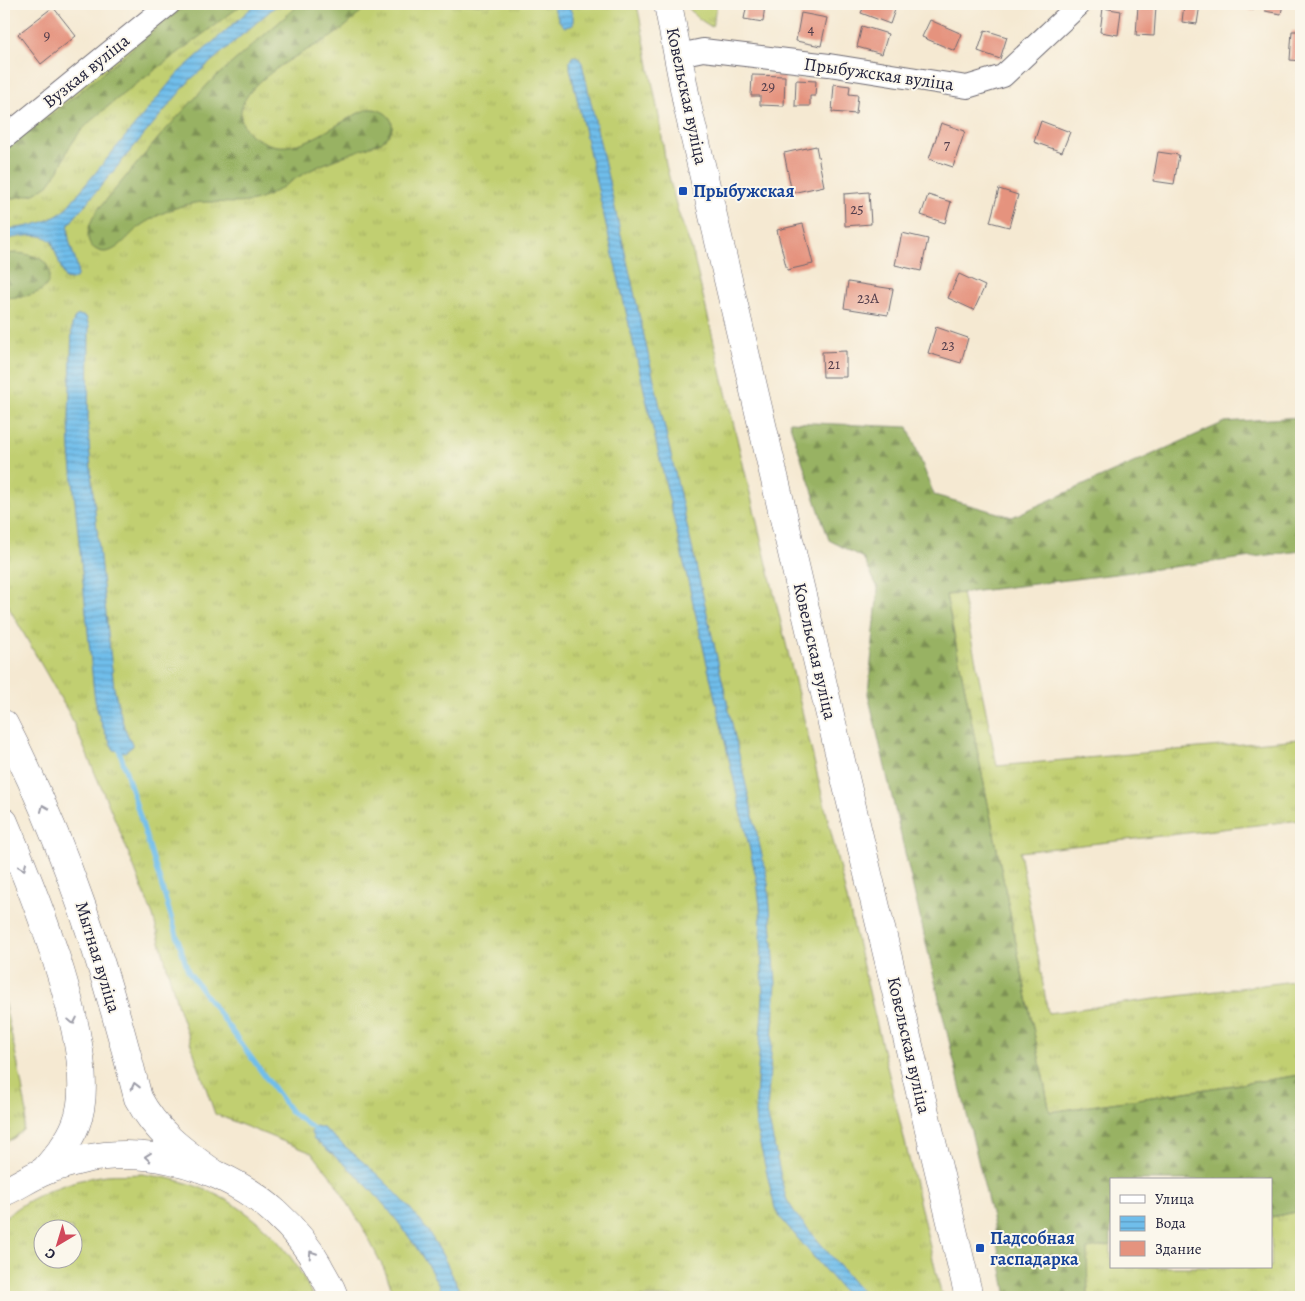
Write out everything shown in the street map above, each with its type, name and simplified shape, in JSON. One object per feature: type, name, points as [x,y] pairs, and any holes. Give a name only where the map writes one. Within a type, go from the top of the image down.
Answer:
[{"type":"main road","name":"Ковельская вуліца","points":[[668,4],[688,109],[828,709],[969,1297]]},
{"type":"main road","name":"Мытная вуліца","points":[[4,724],[29,773],[58,839],[80,898],[98,954],[138,1098],[158,1129],[182,1151],[212,1172]]},
{"type":"main road","points":[[4,822],[32,888],[57,961],[72,1017],[82,1078],[81,1100],[76,1124],[62,1149],[44,1171]]},
{"type":"main road","points":[[5,1192],[44,1171],[85,1159],[128,1155],[171,1159],[212,1172],[250,1192],[283,1219],[311,1252],[334,1297]]},
{"type":"street","name":"Вузкая вуліца","points":[[4,138],[169,4]]},
{"type":"street","name":"Прыбужская вуліца","points":[[679,55],[704,50],[829,65],[967,87],[1003,76],[1080,4]]},
{"type":"green space","points":[[161,4],[637,4],[659,117],[666,165],[678,212],[692,250],[942,1297],[395,1297],[384,1269],[363,1228],[333,1179],[312,1153],[215,1114],[178,1007],[153,916],[119,829],[70,715],[4,599],[4,137]]},
{"type":"green space","points":[[187,4],[243,4],[123,94],[92,120],[80,132],[68,149],[59,170],[48,185],[34,194],[4,200],[4,151],[49,117]]},
{"type":"green space","points":[[300,4],[367,4],[341,30],[266,76],[252,90],[243,104],[241,119],[250,134],[275,146],[297,144],[318,136],[361,112],[373,109],[385,113],[391,119],[392,128],[388,136],[381,142],[310,171],[263,198],[251,202],[201,202],[184,205],[145,222],[111,251],[99,251],[93,248],[88,239],[88,233],[96,212],[161,135],[210,82]]},
{"type":"green space","points":[[686,4],[717,4],[712,27],[697,17]]},
{"type":"green space","points":[[16,253],[33,256],[44,261],[49,271],[48,281],[42,290],[33,294],[4,298],[4,254]]},
{"type":"green space","points":[[1301,417],[1301,551],[946,595],[1050,1112],[1301,1075],[1301,1211],[1272,1217],[1272,1178],[1110,1178],[1110,1245],[1087,1249],[1088,1297],[1007,1297],[994,1226],[868,694],[878,588],[863,558],[829,540],[789,422],[908,427],[934,495],[1012,517],[1225,422]]},
{"type":"green space","points":[[962,593],[997,766],[1299,739],[1301,757],[1301,820],[1020,852],[1048,1013],[1301,980],[1301,1075],[1050,1112],[946,595]]},
{"type":"green space","points":[[4,1001],[27,1113],[23,1130],[14,1138],[4,1143]]},
{"type":"green space","points":[[142,1174],[168,1178],[220,1196],[240,1208],[275,1238],[303,1276],[313,1297],[4,1297],[4,1218],[15,1209],[52,1189],[79,1180],[107,1175]]},
{"type":"green space","points":[[1301,1211],[1301,1297],[1088,1297],[1086,1249],[1110,1245],[1110,1268],[1272,1268],[1272,1217]]},
{"type":"water","points":[[256,4],[278,4],[190,80],[69,224],[69,239],[78,273],[76,278],[72,280],[65,279],[52,242],[47,238],[42,236],[23,236],[4,239],[4,229],[35,225],[63,212],[177,74]]},
{"type":"water","points":[[551,4],[568,4],[573,16],[573,25],[565,27],[562,25]]},
{"type":"water","points":[[575,56],[582,63],[768,882],[776,983],[767,1112],[784,1191],[797,1216],[866,1297],[848,1297],[779,1216],[775,1208],[756,1127],[755,1113],[763,997],[760,906],[757,881],[570,68],[570,61]]},
{"type":"water","points":[[79,315],[86,317],[89,326],[88,428],[92,483],[114,688],[124,727],[133,746],[125,752],[114,750],[110,743],[99,715],[94,693],[70,451],[69,418],[72,325],[75,317]]},
{"type":"water","points":[[316,1126],[323,1128],[371,1169],[415,1214],[439,1249],[462,1297],[444,1297],[411,1239],[389,1211],[355,1174],[314,1139],[311,1133]]},
{"type":"building","points":[[747,4],[765,4],[763,22],[744,19]]},
{"type":"building","points":[[865,4],[897,4],[890,24],[861,13]]},
{"type":"building","points":[[1184,4],[1200,4],[1197,24],[1182,22]]},
{"type":"building","points":[[1238,4],[1255,4],[1254,10],[1237,7]]},
{"type":"building","points":[[1266,4],[1283,4],[1281,14],[1265,11]]},
{"type":"building","points":[[1138,5],[1156,6],[1154,36],[1136,35]]},
{"type":"building","points":[[53,7],[76,36],[41,64],[18,34]]},
{"type":"building","points":[[1103,8],[1121,11],[1118,35],[1100,32]]},
{"type":"building","points":[[801,13],[827,18],[821,46],[796,41]]},
{"type":"building","points":[[930,20],[962,34],[955,51],[922,37]]},
{"type":"building","points":[[862,26],[888,34],[882,54],[857,47]]},
{"type":"building","points":[[985,30],[1007,37],[1000,59],[978,51]]},
{"type":"building","points":[[1292,31],[1301,31],[1301,61],[1290,60]]},
{"type":"building","points":[[752,75],[785,76],[784,106],[760,105],[760,96],[751,96]]},
{"type":"building","points":[[796,80],[816,81],[815,96],[810,96],[810,106],[795,106]]},
{"type":"building","points":[[834,84],[850,86],[849,94],[858,95],[856,114],[832,112]]},
{"type":"building","points":[[1041,121],[1070,132],[1062,152],[1034,142]]},
{"type":"building","points":[[941,123],[965,131],[953,167],[929,159]]},
{"type":"building","points":[[816,146],[824,186],[792,193],[784,153]]},
{"type":"building","points":[[1158,152],[1179,155],[1174,184],[1153,181]]},
{"type":"building","points":[[999,189],[1018,195],[1009,227],[990,222]]},
{"type":"building","points":[[869,192],[871,224],[845,226],[844,194]]},
{"type":"building","points":[[928,195],[951,202],[945,223],[921,215]]},
{"type":"building","points":[[803,224],[813,264],[787,270],[777,230]]},
{"type":"building","points":[[902,233],[928,239],[921,271],[895,265]]},
{"type":"building","points":[[959,274],[985,286],[974,310],[948,298]]},
{"type":"building","points":[[848,282],[893,289],[888,315],[844,308]]},
{"type":"building","points":[[936,327],[968,338],[961,363],[928,353]]},
{"type":"building","points":[[846,351],[846,377],[823,377],[822,352]]},
{"type":"waterway","points":[[118,746],[188,971],[291,1112],[318,1132]]},
{"type":"place","name":"Прыбужская","points":[[683,191]]},
{"type":"place","name":"Падсобная гаспадарка","points":[[980,1248]]}]
